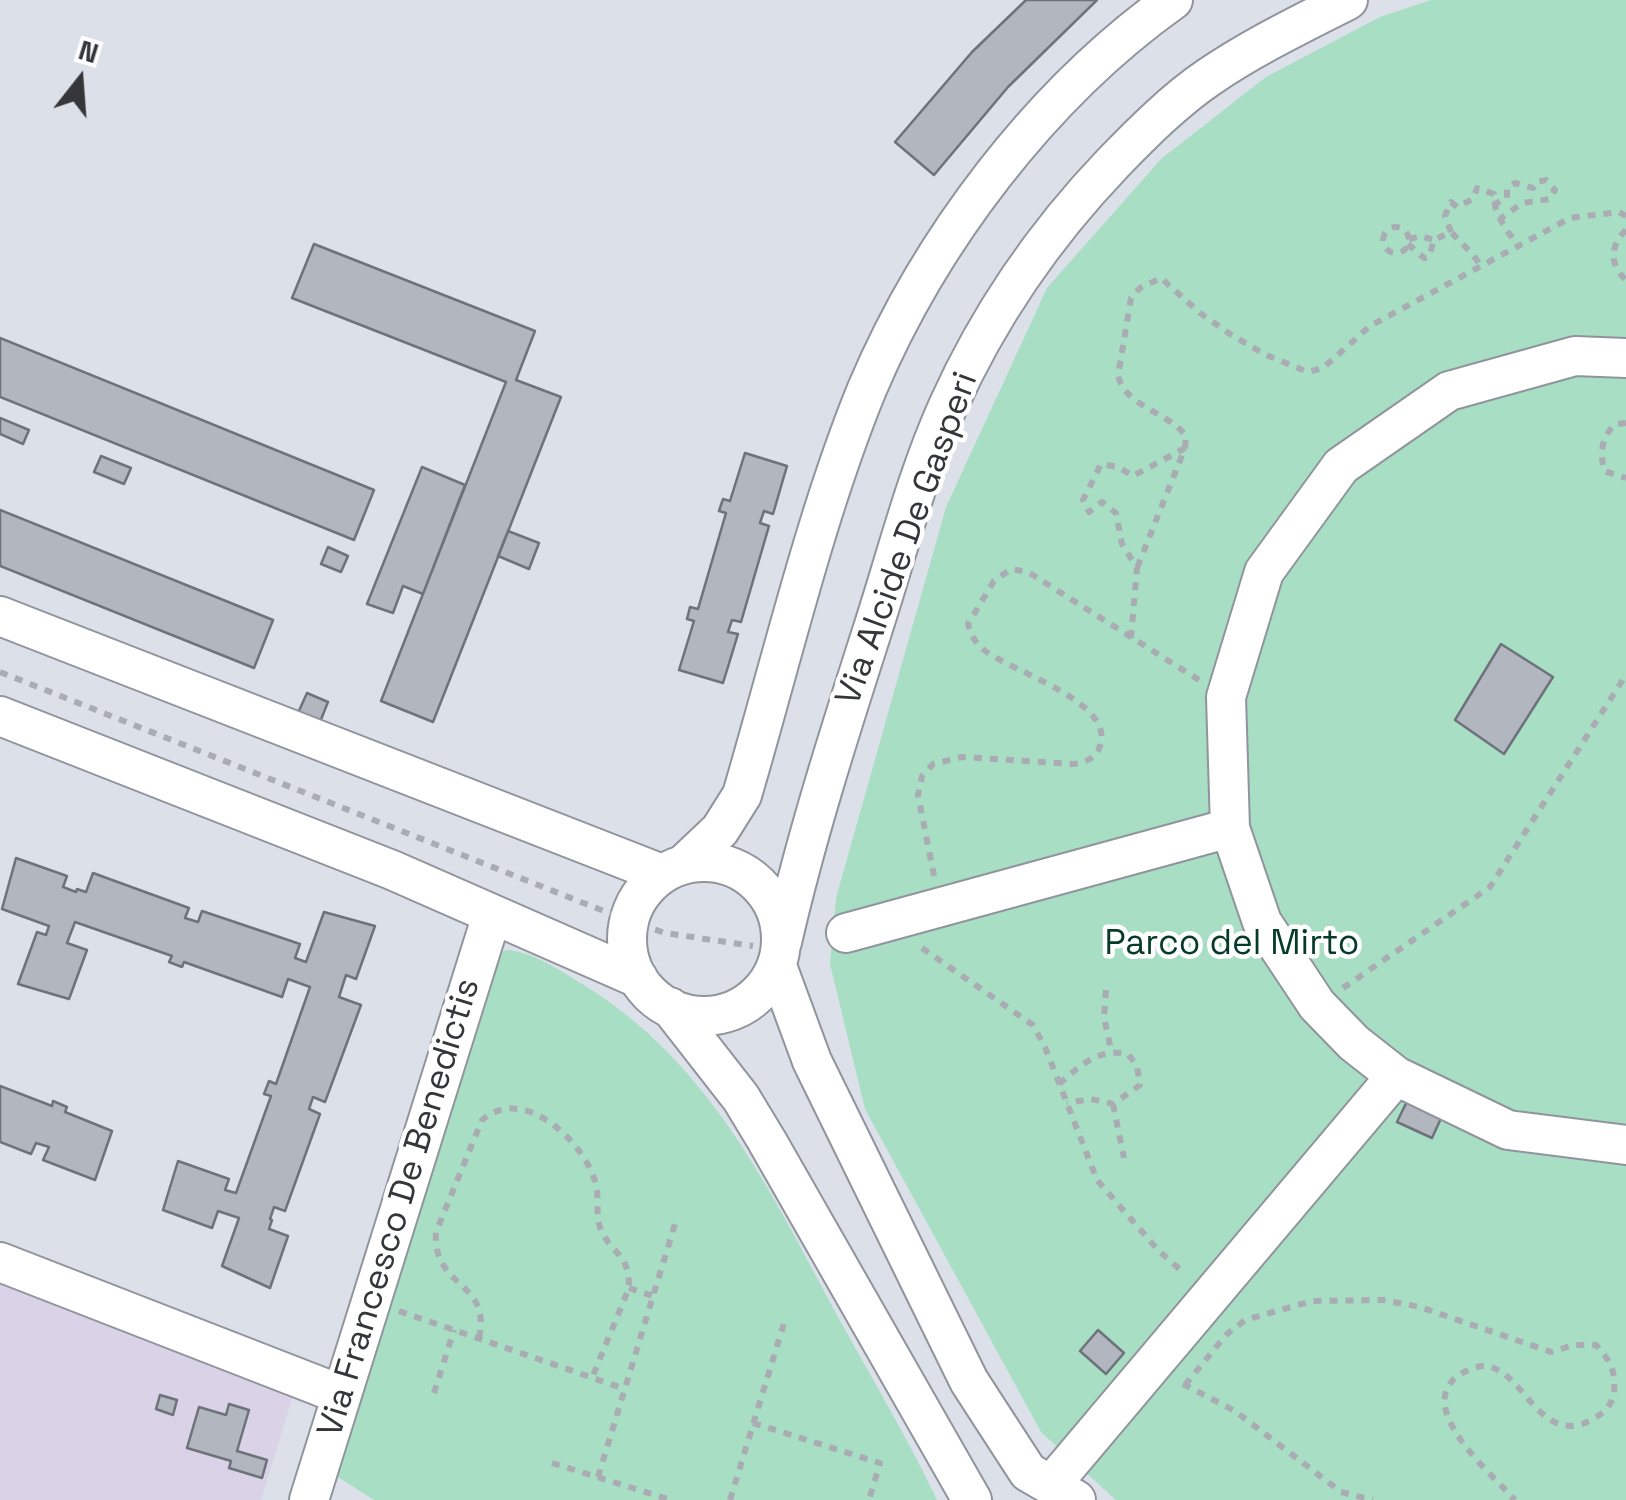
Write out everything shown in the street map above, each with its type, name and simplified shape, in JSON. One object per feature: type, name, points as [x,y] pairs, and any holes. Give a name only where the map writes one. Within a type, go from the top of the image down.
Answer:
[{"type":"street","points":[[780,952],[765,986],[747,1003],[725,1013],[701,1016],[656,999],[638,978],[630,959],[629,921],[644,890],[720,830],[742,795],[823,518],[866,392],[898,322],[950,236],[1024,139],[1086,69],[1173,0]]},
{"type":"street","name":"Via Alcide De Gasperi","points":[[780,952],[805,841],[923,475],[947,409],[983,336],[1024,267],[1072,205],[1133,142],[1206,79],[1266,42],[1348,0]]},
{"type":"street","points":[[1626,358],[1575,356],[1449,391],[1342,466],[1264,572],[1226,697],[1230,828],[1262,922],[1317,1006],[1354,1044],[1396,1076],[1508,1130],[1626,1145]]},
{"type":"street","points":[[0,616],[673,869],[708,862],[732,866],[752,878],[769,896],[779,918],[780,952],[812,1062],[969,1381],[1028,1472],[1063,1493],[1150,1367],[1396,1076]]},
{"type":"street","points":[[0,716],[392,870],[638,978]]},
{"type":"street","points":[[846,933],[1230,828]]},
{"type":"street","name":"Via Francesco De Benedictis","points":[[309,1500],[492,915]]},
{"type":"street","points":[[670,1007],[741,1098],[768,1141],[972,1500]]},
{"type":"street","points":[[0,1262],[342,1395]]},
{"type":"path","points":[[1494,205],[1506,198],[1514,183],[1533,188],[1536,182],[1546,180],[1555,190],[1550,199],[1522,203],[1500,219]]},
{"type":"path","points":[[1480,266],[1451,232],[1445,216],[1452,202],[1457,207],[1473,199],[1477,188],[1494,194],[1500,219],[1518,246]]},
{"type":"path","points":[[1132,638],[1137,568],[1185,448],[1186,436],[1177,424],[1132,398],[1122,388],[1118,376],[1131,298],[1140,288],[1161,278],[1200,314],[1230,334],[1266,355],[1308,372],[1322,368],[1370,326],[1570,218],[1618,212],[1626,216]]},
{"type":"path","points":[[1626,230],[1617,239],[1613,258],[1626,280]]},
{"type":"path","points":[[1434,240],[1429,256],[1424,258],[1408,242],[1421,236],[1434,240],[1451,232]]},
{"type":"path","points":[[1626,423],[1616,424],[1603,437],[1601,456],[1604,471],[1626,478]]},
{"type":"path","points":[[1137,568],[1122,544],[1116,514],[1102,502],[1089,512],[1083,500],[1102,464],[1118,467],[1132,476],[1185,448]]},
{"type":"path","points":[[940,907],[918,795],[922,776],[933,764],[962,757],[1074,764],[1092,760],[1100,748],[1102,734],[1079,702],[985,651],[971,637],[968,624],[994,581],[1011,569],[1028,572],[1226,697]]},
{"type":"path","points":[[0,672],[665,934],[780,952]]},
{"type":"path","points":[[1317,1006],[1490,887],[1626,675]]},
{"type":"path","points":[[891,921],[930,954],[1033,1026],[1097,1180],[1158,1250],[1210,1296]]},
{"type":"path","points":[[1106,990],[1104,1017],[1111,1050]]},
{"type":"path","points":[[1059,1084],[1081,1065],[1111,1050],[1128,1054],[1137,1066],[1140,1085],[1113,1104],[1091,1099],[1067,1103]]},
{"type":"path","points":[[1113,1104],[1124,1158]]},
{"type":"path","points":[[479,1338],[481,1308],[476,1298],[450,1276],[435,1248],[441,1215],[482,1120],[490,1113],[514,1108],[530,1112],[564,1132],[592,1171],[600,1230],[621,1254],[630,1275],[629,1288],[592,1378]]},
{"type":"path","points":[[598,1478],[675,1224]]},
{"type":"path","points":[[629,1288],[653,1296]]},
{"type":"path","points":[[1185,1385],[1226,1335],[1244,1320],[1312,1301],[1383,1300],[1420,1307],[1551,1352],[1574,1345],[1596,1345],[1611,1361],[1615,1378],[1613,1399],[1602,1415],[1584,1424],[1564,1424],[1548,1418],[1504,1372],[1484,1366],[1464,1371],[1450,1383],[1443,1400],[1448,1423],[1515,1500]]},
{"type":"path","points":[[371,1301],[624,1389]]},
{"type":"path","points":[[730,1500],[786,1320]]},
{"type":"path","points":[[434,1393],[454,1330]]},
{"type":"path","points":[[1150,1367],[1235,1411],[1341,1492],[1373,1500]]},
{"type":"path","points":[[753,1423],[880,1463],[869,1500]]},
{"type":"path","points":[[552,1464],[671,1500]]},
{"type":"shaded area","points":[[0,1281],[294,1392],[261,1500],[0,1500]]},
{"type":"green space","name":"Parco del Mirto","points":[[1431,0],[1626,0],[1626,1500],[1116,1500],[1041,1432],[865,1109],[830,964],[836,898],[946,507],[1047,288],[1161,159],[1266,77],[1380,17]]},
{"type":"green space","points":[[510,950],[555,967],[626,1015],[667,1051],[702,1092],[763,1181],[937,1500],[374,1500],[338,1477],[494,967],[503,951]]},
{"type":"building","points":[[1026,0],[1097,0],[1008,87],[934,175],[895,142],[972,52]]},
{"type":"building","points":[[314,244],[535,331],[516,380],[561,397],[433,722],[381,701],[506,382],[292,298]]},
{"type":"building","points":[[0,338],[374,490],[354,540],[0,397]]},
{"type":"building","points":[[0,418],[29,430],[23,444],[0,434]]},
{"type":"building","points":[[745,453],[787,466],[773,514],[764,511],[760,523],[769,526],[741,622],[732,620],[728,632],[738,634],[723,683],[679,670],[694,621],[687,619],[690,607],[698,609],[726,513],[719,511],[723,499],[730,501]]},
{"type":"building","points":[[101,456],[131,468],[124,484],[94,472]]},
{"type":"building","points":[[422,467],[465,485],[423,594],[403,586],[393,613],[367,604]]},
{"type":"building","points":[[0,510],[273,620],[254,668],[0,566]]},
{"type":"building","points":[[508,531],[539,543],[529,569],[498,556]]},
{"type":"building","points":[[328,547],[348,556],[341,572],[321,564]]},
{"type":"building","points":[[1501,644],[1553,677],[1504,754],[1455,720]]},
{"type":"building","points":[[307,693],[328,702],[320,722],[298,713]]},
{"type":"building","points":[[16,858],[67,876],[63,887],[76,892],[86,892],[93,873],[189,908],[185,918],[198,922],[202,911],[300,944],[295,958],[306,962],[324,912],[375,926],[356,979],[346,975],[339,997],[361,1005],[325,1102],[313,1097],[309,1109],[320,1114],[285,1211],[274,1207],[270,1219],[269,1229],[288,1236],[270,1288],[222,1266],[239,1218],[218,1211],[212,1228],[163,1210],[178,1161],[229,1179],[225,1190],[236,1193],[271,1096],[264,1094],[269,1081],[276,1084],[310,987],[288,979],[282,997],[184,962],[182,967],[169,962],[172,956],[75,922],[67,943],[87,950],[69,999],[18,984],[37,932],[46,935],[49,926],[2,909]]},
{"type":"building","points":[[0,1086],[52,1106],[53,1101],[67,1107],[65,1112],[112,1131],[95,1180],[43,1160],[49,1147],[36,1143],[31,1154],[0,1142]]},
{"type":"building","points":[[1409,1097],[1443,1114],[1432,1138],[1397,1122]]},
{"type":"building","points":[[1098,1330],[1124,1353],[1106,1374],[1080,1351]]},
{"type":"building","points":[[160,1395],[177,1400],[173,1415],[156,1409]]},
{"type":"building","points":[[229,1404],[249,1410],[237,1451],[267,1460],[262,1478],[229,1468],[231,1461],[187,1448],[199,1407],[226,1415]]}]
